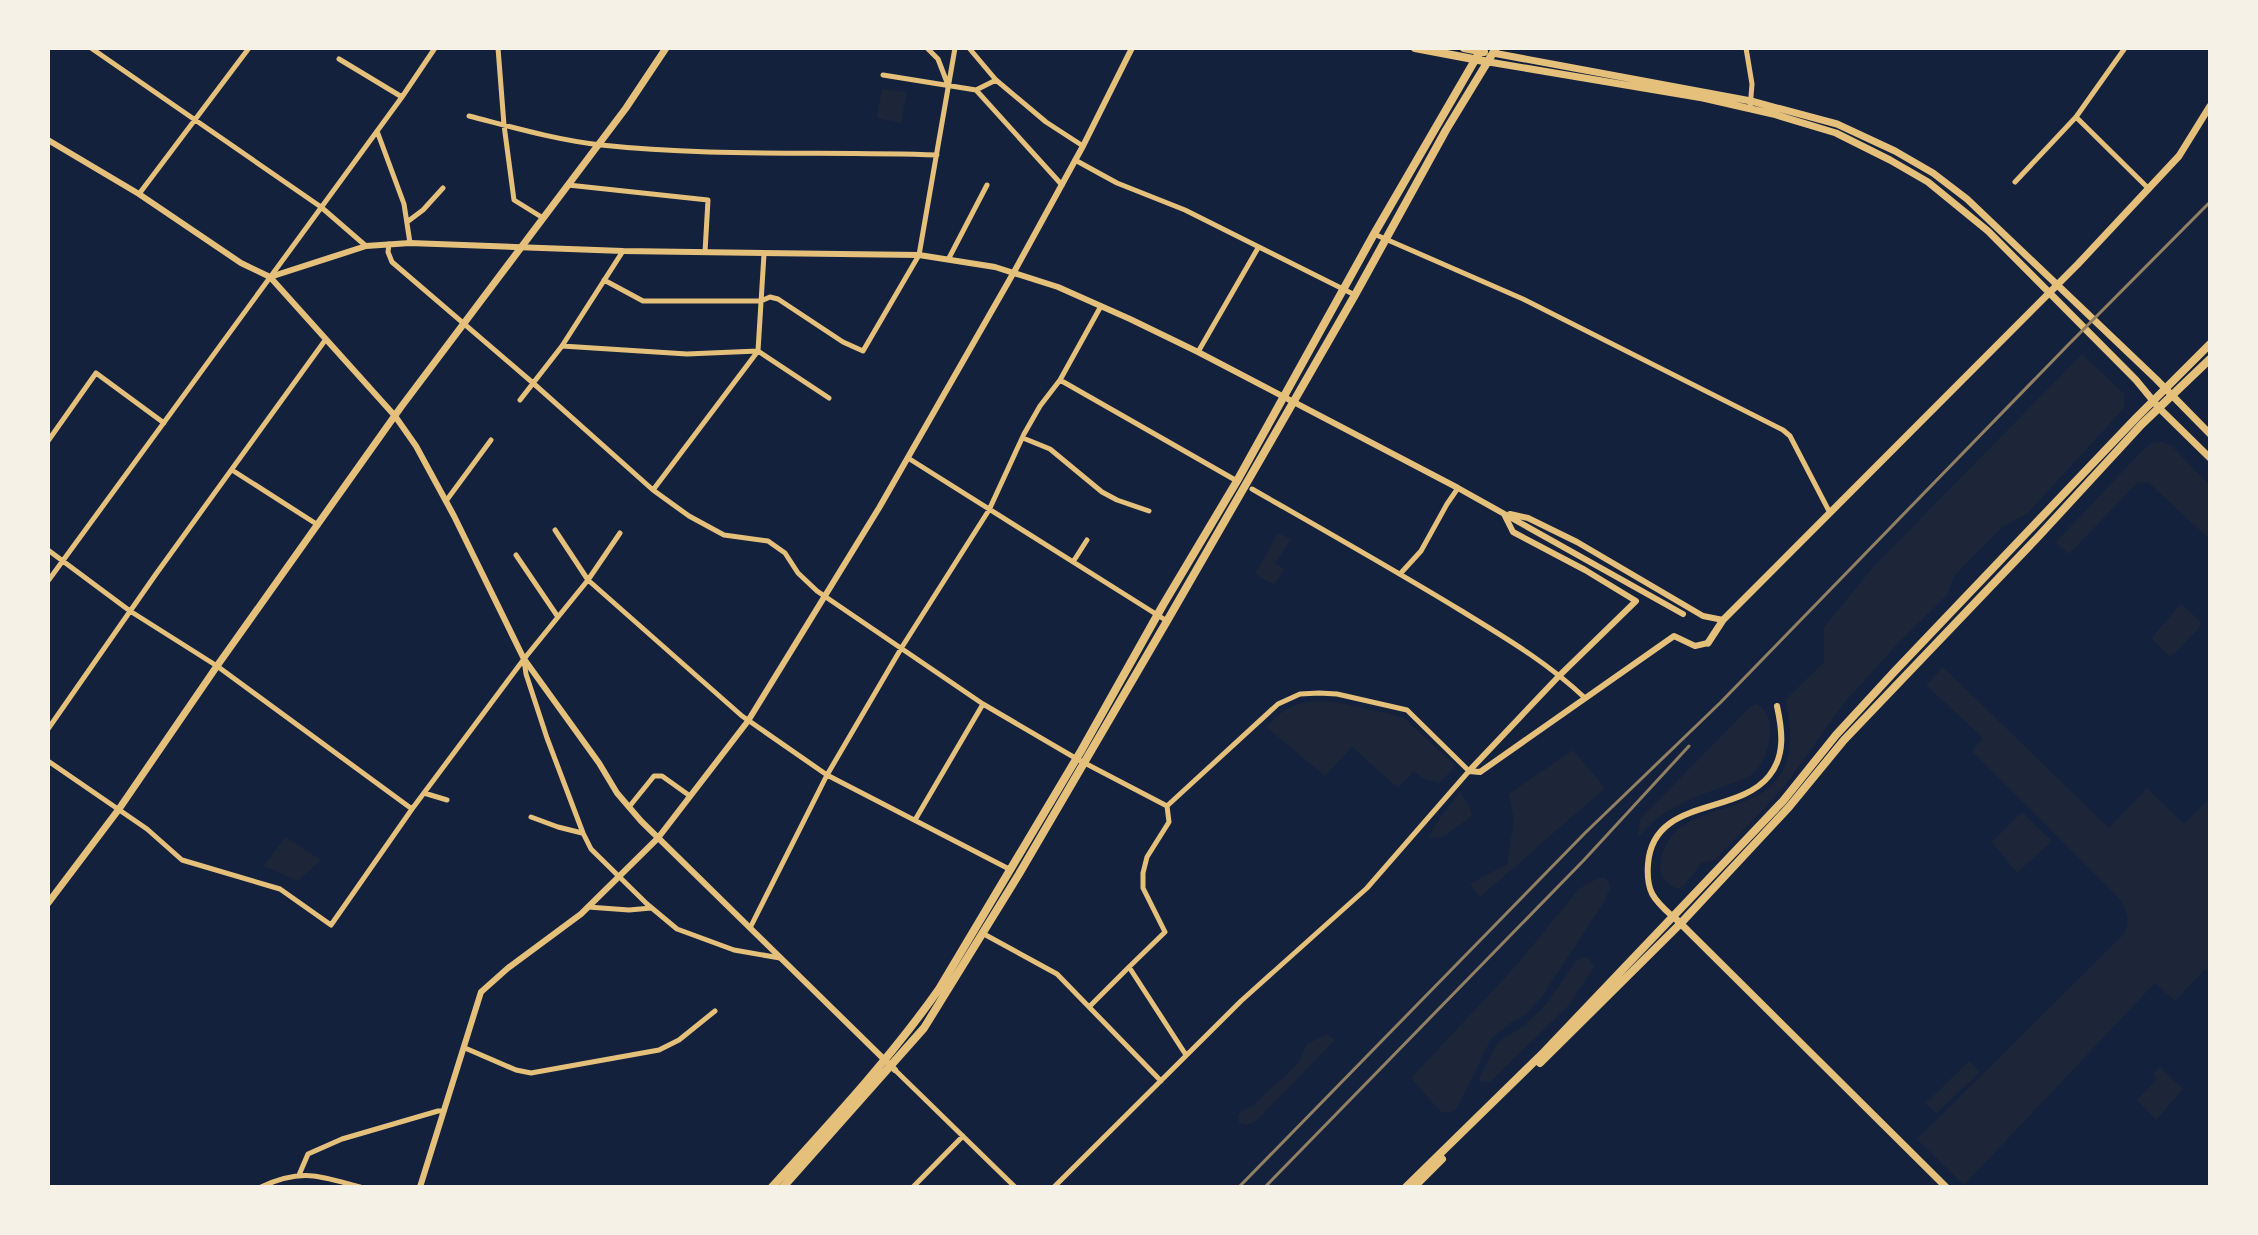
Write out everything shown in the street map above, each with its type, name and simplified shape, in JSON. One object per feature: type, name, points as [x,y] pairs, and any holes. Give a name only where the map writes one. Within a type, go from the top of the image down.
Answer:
[{"type":"main road","points":[[48,903],[119,809],[395,416],[626,108],[666,48]]},
{"type":"main road","points":[[1415,48],[1493,54],[1703,98],[1751,105],[1837,124],[1895,151],[1933,173],[1967,199],[2210,434]]},
{"type":"main road","points":[[1464,48],[1479,53]]},
{"type":"main road","points":[[772,1187],[890,1065],[1010,870],[1084,763],[1158,615],[1479,53]]},
{"type":"main road","points":[[783,1187],[924,1028],[1019,874],[1167,621],[1446,130],[1493,54]]},
{"type":"main road","points":[[1751,105],[1836,133],[1928,182],[1988,231],[2210,458]]},
{"type":"main road","points":[[1708,643],[1723,620],[2069,274],[2149,189],[2179,156],[2210,106]]},
{"type":"main road","points":[[2169,392],[2210,344]]},
{"type":"main road","points":[[1406,1187],[1544,1052],[1783,801],[1836,735],[1894,672],[2156,404],[2210,359]]},
{"type":"main road","points":[[1414,1187],[1681,923],[1789,807],[1844,740],[2037,538],[2156,404]]},
{"type":"main road","points":[[1672,916],[1946,1187]]},
{"type":"street","points":[[91,48],[321,207],[366,246]]},
{"type":"street","points":[[139,194],[249,48]]},
{"type":"street","points":[[48,581],[435,48]]},
{"type":"street","points":[[498,48],[514,200],[543,218]]},
{"type":"street","points":[[927,48],[938,59],[949,86]]},
{"type":"street","points":[[604,280],[643,301],[778,299],[843,342],[863,351],[919,255],[955,48]]},
{"type":"street","points":[[969,48],[996,80],[1046,122],[1083,146]]},
{"type":"street","points":[[420,1187],[479,997],[485,987],[588,907],[658,838],[748,721],[908,458],[1062,185],[1132,48]]},
{"type":"street","points":[[1746,48],[1752,84],[1751,105]]},
{"type":"street","points":[[2015,182],[2076,117],[2125,48]]},
{"type":"street","points":[[339,59],[402,97]]},
{"type":"street","points":[[883,75],[976,90],[996,80]]},
{"type":"street","points":[[976,90],[1062,185]]},
{"type":"street","points":[[469,116],[598,144],[709,152],[937,155]]},
{"type":"street","points":[[2076,117],[2149,189]]},
{"type":"street","points":[[377,131],[404,204],[410,243]]},
{"type":"street","points":[[48,140],[139,194],[241,263],[270,277],[327,338],[411,438],[446,501],[524,659],[617,793],[658,838],[1015,1187]]},
{"type":"street","points":[[1075,160],[1117,183],[1185,210],[1355,295]]},
{"type":"street","points":[[567,185],[708,200],[705,252]]},
{"type":"street","points":[[949,258],[987,185]]},
{"type":"street","points":[[407,222],[443,188]]},
{"type":"street","points":[[1374,234],[1523,299],[1783,430],[1790,436],[1830,513]]},
{"type":"street","points":[[270,277],[366,246],[410,243],[623,251],[919,255],[1014,272],[1058,287],[1198,352],[1458,488],[1683,614]]},
{"type":"street","points":[[389,244],[392,262],[653,490],[689,516],[724,535],[768,541],[785,553],[798,573],[824,596],[983,704],[1084,763],[1167,806]]},
{"type":"street","points":[[1198,352],[1258,248]]},
{"type":"street","points":[[520,400],[562,346],[623,251]]},
{"type":"street","points":[[653,490],[758,351],[764,254]]},
{"type":"street","points":[[749,928],[827,775],[902,647],[989,510],[1040,406],[1060,380],[1101,306]]},
{"type":"street","points":[[48,729],[327,338]]},
{"type":"street","points":[[562,346],[687,354],[758,351],[829,398]]},
{"type":"street","points":[[48,441],[96,373],[164,423]]},
{"type":"street","points":[[1060,380],[1237,481]]},
{"type":"street","points":[[1023,438],[1050,449],[1102,492],[1149,511]]},
{"type":"street","points":[[446,501],[491,440]]},
{"type":"street","points":[[908,458],[1167,621]]},
{"type":"street","points":[[232,470],[318,525]]},
{"type":"street","points":[[1400,574],[1421,551],[1458,488]]},
{"type":"street","points":[[1252,489],[1532,654],[1585,698]]},
{"type":"street","points":[[1054,1187],[1278,966],[1367,888],[1469,771],[1636,601],[1513,532],[1504,513]]},
{"type":"street","points":[[1504,513],[1528,518],[1703,616],[1723,620]]},
{"type":"street","points":[[555,530],[588,580],[748,721],[827,775],[1019,874]]},
{"type":"street","points":[[48,761],[147,829],[182,860],[280,889],[331,925],[412,809],[524,659],[588,580],[620,533]]},
{"type":"street","points":[[1073,562],[1087,540]]},
{"type":"street","points":[[48,550],[130,611],[217,666],[412,809]]},
{"type":"street","points":[[516,555],[558,617]]},
{"type":"street","points":[[1167,806],[1278,704],[1300,694],[1337,694],[1407,710],[1469,771],[1480,772],[1674,636],[1695,646],[1708,643]]},
{"type":"street","points":[[524,659],[547,738],[591,849],[677,929],[734,950],[780,958]]},
{"type":"street","points":[[915,820],[983,704]]},
{"type":"street","points":[[1672,916],[1654,900],[1649,885],[1647,865],[1652,846],[1661,830],[1678,818],[1753,791],[1770,775],[1780,754],[1783,730],[1777,706]]},
{"type":"street","points":[[629,807],[654,776],[662,776],[690,796]]},
{"type":"street","points":[[424,793],[447,800]]},
{"type":"street","points":[[1089,1007],[1165,932],[1143,888],[1143,873],[1147,857],[1169,822],[1167,806]]},
{"type":"street","points":[[531,817],[583,833]]},
{"type":"street","points":[[588,907],[652,908]]},
{"type":"street","points":[[973,930],[1052,970],[1161,1081]]},
{"type":"street","points":[[1129,967],[1186,1055]]},
{"type":"street","points":[[465,1048],[516,1070],[531,1073],[659,1050],[679,1040],[715,1011]]},
{"type":"street","points":[[299,1175],[308,1154],[342,1139],[444,1111]]},
{"type":"street","points":[[913,1187],[963,1136]]},
{"type":"street","points":[[261,1187],[283,1177],[313,1174],[360,1187]]},
{"type":"shaded area","points":[[882,89],[907,92],[901,123],[877,118]]},
{"type":"shaded area","points":[[2082,354],[2124,394],[2124,408],[2027,514],[2002,527],[1954,576],[1948,594],[1844,703],[1784,787],[1715,860],[1701,863],[1684,886],[1677,889],[1669,884],[1661,874],[1660,865],[1668,841],[1680,828],[1695,819],[1748,800],[1765,791],[1778,778],[1787,760],[1790,740],[1785,700],[1824,662],[1824,627],[1875,565]]},
{"type":"shaded area","points":[[2151,443],[2171,445],[2210,486],[2210,540],[2148,482],[2137,483],[2069,554],[2056,542],[2141,452]]},
{"type":"shaded area","points":[[1278,533],[1291,539],[1275,563],[1284,569],[1274,585],[1255,574]]},
{"type":"shaded area","points":[[2180,605],[2201,622],[2199,628],[2169,656],[2153,640],[2153,636]]},
{"type":"shaded area","points":[[1943,667],[2109,828],[2147,788],[2184,824],[2210,798],[2210,973],[2205,969],[2175,1001],[2155,983],[1964,1185],[1917,1139],[2124,934],[2128,919],[2118,897],[1972,751],[1983,738],[1926,685]]},
{"type":"shaded area","points":[[1317,701],[1403,717],[1454,764],[1452,770],[1439,783],[1422,778],[1414,771],[1398,788],[1352,747],[1325,776],[1266,727],[1289,708]]},
{"type":"shaded area","points":[[1757,704],[1764,710],[1770,729],[1767,750],[1757,769],[1744,779],[1676,806],[1638,838],[1640,819],[1751,706]]},
{"type":"shaded area","points":[[1573,750],[1605,788],[1480,897],[1470,884],[1507,864],[1514,820],[1509,794]]},
{"type":"shaded area","points":[[1460,792],[1472,816],[1443,837],[1428,838],[1444,812]]},
{"type":"shaded area","points":[[2022,812],[2052,841],[2017,873],[1992,842]]},
{"type":"shaded area","points":[[285,837],[321,860],[298,881],[264,866]]},
{"type":"shaded area","points":[[1598,878],[1609,882],[1610,888],[1604,902],[1541,998],[1525,1015],[1491,1039],[1457,1108],[1451,1112],[1441,1112],[1411,1078],[1514,968],[1579,889]]},
{"type":"shaded area","points":[[1589,958],[1594,967],[1568,1006],[1490,1082],[1481,1082],[1479,1078],[1498,1042],[1522,1027],[1545,1006],[1576,961]]},
{"type":"shaded area","points":[[1327,1034],[1335,1040],[1256,1121],[1246,1125],[1239,1123],[1238,1115],[1252,1107],[1285,1077],[1299,1061],[1307,1044]]},
{"type":"shaded area","points":[[1969,1061],[1980,1072],[1936,1114],[1926,1103]]},
{"type":"shaded area","points":[[2160,1067],[2183,1089],[2156,1120],[2137,1100],[2157,1079],[2153,1074]]},
{"type":"railway","points":[[1239,1187],[1585,833],[1721,702],[2210,202]]},
{"type":"railway","points":[[1265,1187],[1584,860],[1689,746]]}]
